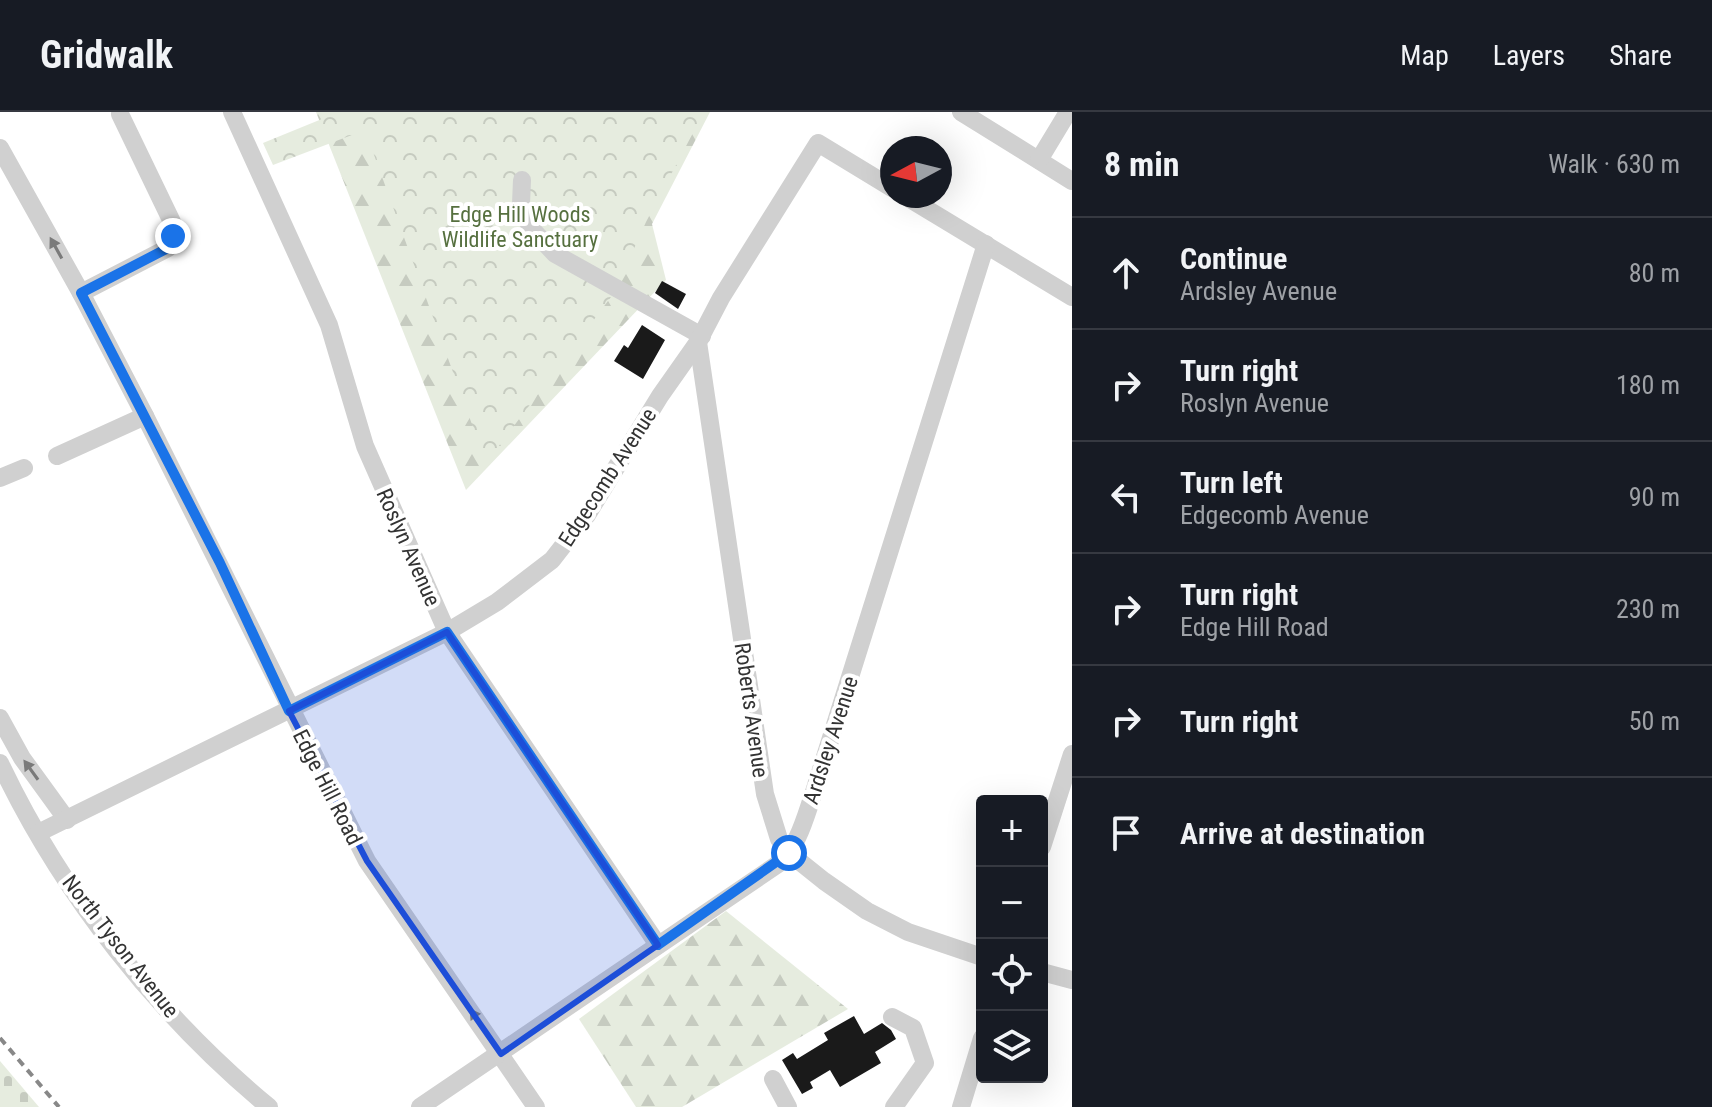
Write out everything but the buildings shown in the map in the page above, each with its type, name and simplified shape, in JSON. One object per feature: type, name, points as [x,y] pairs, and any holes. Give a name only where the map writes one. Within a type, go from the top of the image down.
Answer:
[{"type":"street","name":"Roslyn Avenue","points":[[232,112],[329,325],[365,446],[447,632],[658,945]]},
{"type":"street","points":[[1039,160],[1068,112]]},
{"type":"street","points":[[964,113],[1072,181]]},
{"type":"street","points":[[81,293],[168,248],[173,236],[172,222],[120,114]]},
{"type":"street","name":"Edgecomb Avenue","points":[[38,833],[447,632],[497,602],[552,560],[587,515],[660,396],[700,339],[721,298],[818,143],[880,181]]},
{"type":"street","name":"Edge Hill Road","points":[[0,148],[145,416],[220,563],[289,711],[367,861],[536,1107]]},
{"type":"street","points":[[522,180],[521,204],[530,227],[555,254],[700,339]]},
{"type":"street","points":[[925,208],[1072,297]]},
{"type":"street","name":"Ardsley Avenue","points":[[789,853],[799,837],[813,795],[986,244]]},
{"type":"street","name":"Roberts Avenue","points":[[700,339],[765,794],[777,835],[789,853],[867,911],[920,937],[976,955]]},
{"type":"street","points":[[57,456],[145,416]]},
{"type":"street","points":[[0,478],[24,468]]},
{"type":"street","points":[[0,718],[22,758],[67,820]]},
{"type":"street","points":[[1048,828],[1072,754]]},
{"type":"street","name":"North Tyson Avenue","points":[[0,763],[38,833],[85,905],[144,982],[193,1038],[269,1107]]},
{"type":"street","points":[[420,1107],[789,853]]},
{"type":"street","points":[[1048,974],[1072,980]]},
{"type":"street","points":[[892,1017],[913,1028],[925,1063],[894,1107]]},
{"type":"street","points":[[961,1107],[976,1058]]},
{"type":"street","points":[[773,1079],[788,1107]]},
{"type":"highlighted area","points":[[447,632],[658,945],[501,1054],[367,861],[289,711]]},
{"type":"green space","name":"Edge Hill Woods Wildlife Sanctuary","points":[[316,112],[710,112],[652,224],[666,280],[466,490]]},
{"type":"green space","name":"Edge Hill Woods Wildlife Sanctuary","points":[[339,112],[704,112],[646,222],[614,293],[486,463],[365,130],[273,165],[263,143]]},
{"type":"green space","points":[[726,911],[848,1009],[682,1107],[636,1107],[579,1019]]},
{"type":"green space","points":[[0,1061],[39,1107],[0,1107]]},
{"type":"railway","points":[[0,1038],[59,1107]]},
{"type":"route","points":[[173,236],[168,248],[81,293],[220,563],[289,711],[447,632],[658,945],[778,864],[789,853]]}]
